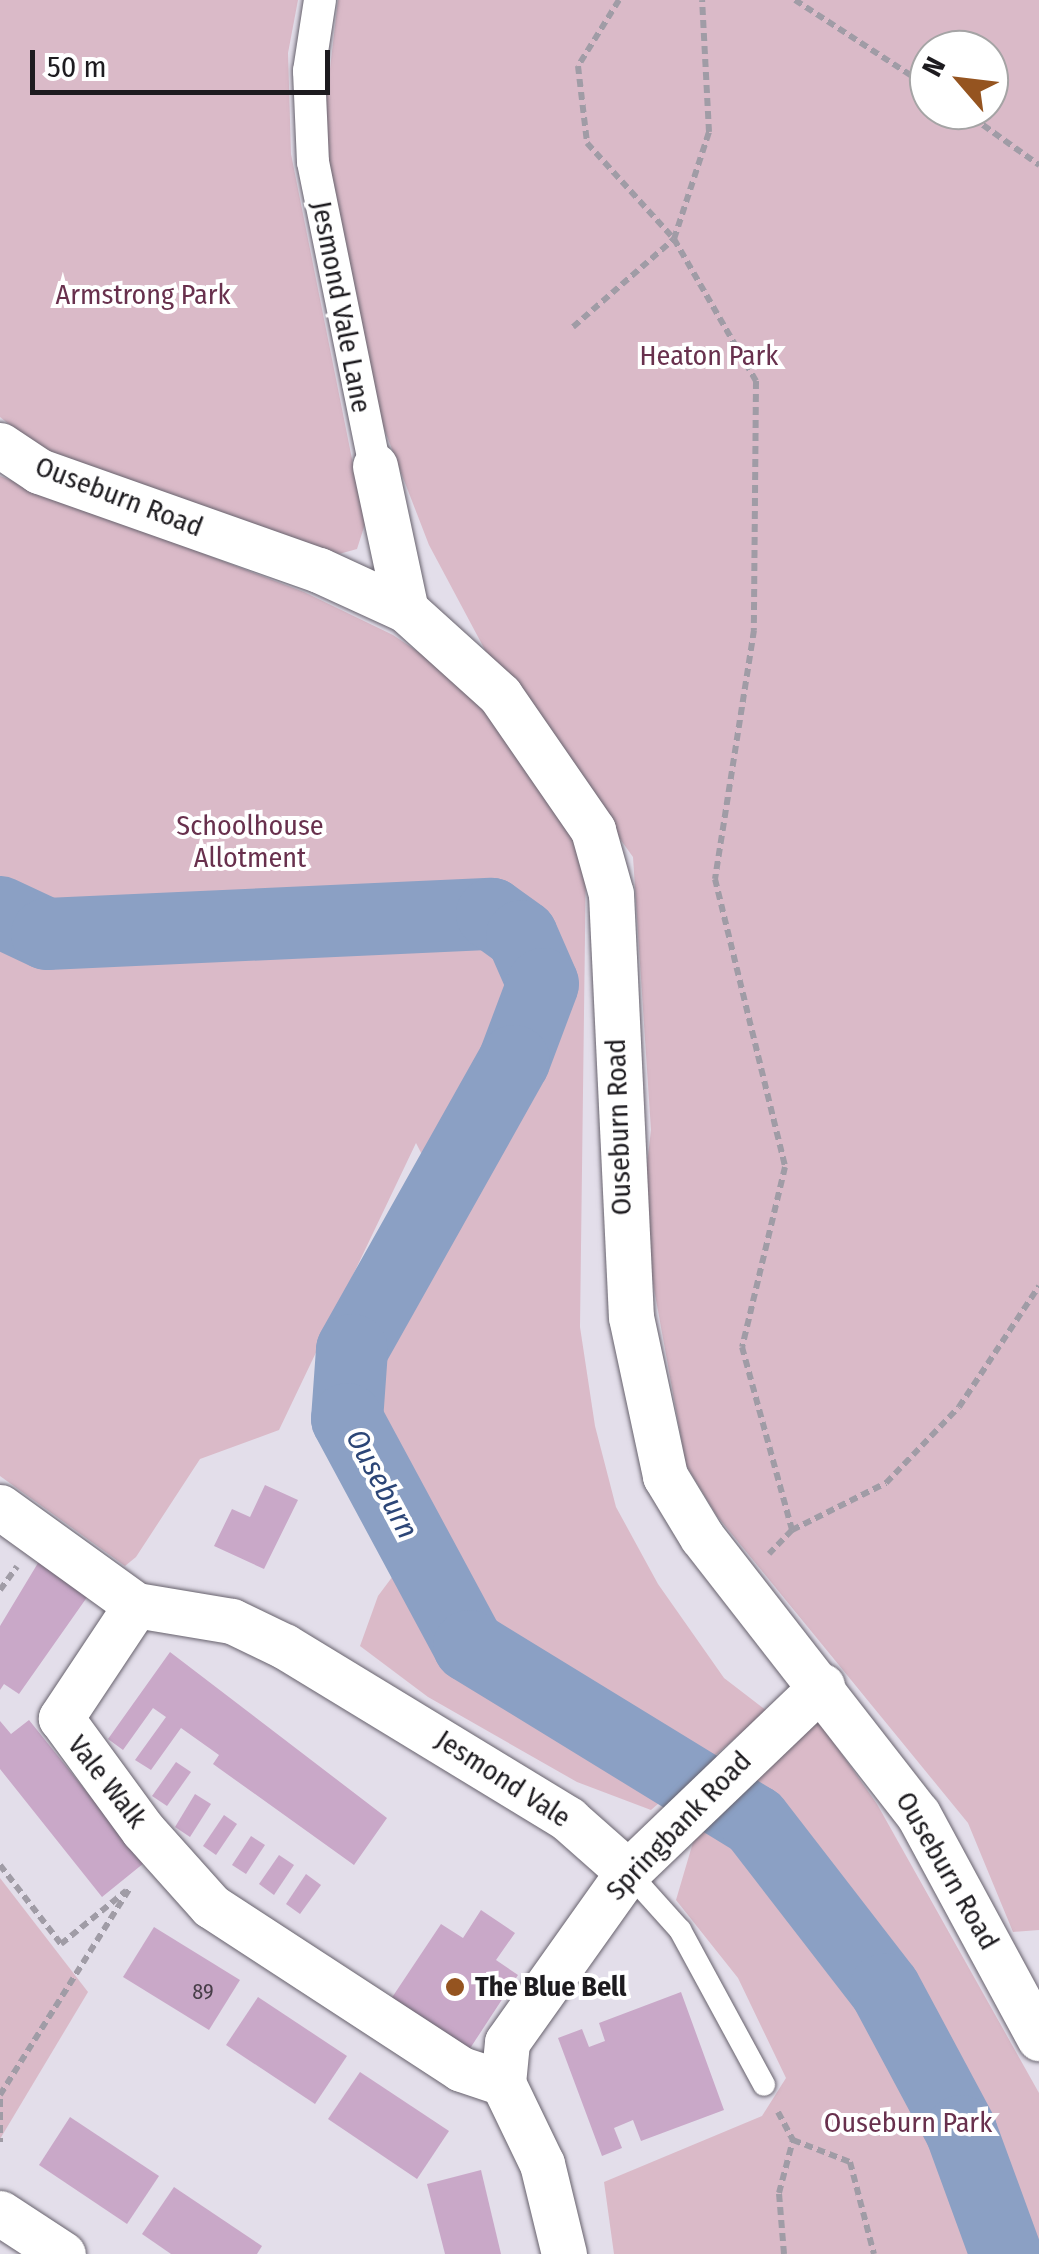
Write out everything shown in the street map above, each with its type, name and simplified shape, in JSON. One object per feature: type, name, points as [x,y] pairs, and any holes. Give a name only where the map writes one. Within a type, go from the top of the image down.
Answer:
[{"type":"street","name":"Jesmond Vale Lane","points":[[320,0],[309,71],[312,162],[406,610]]},
{"type":"street","name":"Ouseburn Road","points":[[0,445],[58,478],[319,570],[406,610],[500,695],[593,830],[605,860],[622,1221],[641,1374],[665,1476],[683,1511],[822,1686],[926,1826],[1039,2038]]},
{"type":"street","points":[[0,1506],[136,1605]]},
{"type":"street","name":"Vale Walk","points":[[136,1605],[61,1718],[166,1856],[212,1906],[461,2069],[503,2082]]},
{"type":"street","name":"Jesmond Vale","points":[[136,1605],[258,1631],[568,1819],[628,1872]]},
{"type":"street","name":"Springbank Road","points":[[503,2082],[502,2054],[514,2027],[628,1872],[822,1686]]},
{"type":"street","points":[[503,2082],[542,2164],[564,2254]]},
{"type":"street","points":[[7,2231],[62,2254]]},
{"type":"lane","name":"Jesmond Vale","points":[[628,1872],[680,1930],[764,2085]]},
{"type":"path","points":[[619,0],[578,66],[587,143],[674,240],[756,381],[754,630],[715,879],[785,1167],[742,1346],[792,1530]]},
{"type":"path","points":[[573,327],[674,240],[709,132],[702,0]]},
{"type":"path","points":[[795,0],[909,74]]},
{"type":"path","points":[[990,130],[1039,165]]},
{"type":"path","points":[[742,1584],[792,1530],[886,1483],[959,1408],[1039,1286]]},
{"type":"path","points":[[0,1865],[61,1944],[109,1905]]},
{"type":"path","points":[[0,2142],[0,2098],[130,1888]]},
{"type":"path","points":[[784,2254],[779,2193],[793,2140],[850,2162],[874,2254]]},
{"type":"green space","name":"Armstrong Park","points":[[0,0],[298,0],[288,53],[291,154],[365,524],[357,549],[339,554],[41,450],[0,417]]},
{"type":"green space","name":"Heaton Park","points":[[338,0],[1039,0],[1039,1930],[1013,1932],[968,1823],[717,1516],[686,1465],[641,1217],[651,1130],[633,857],[485,650],[429,545],[373,400],[340,251],[324,120]]},
{"type":"green space","name":"Schoolhouse Allotment","points":[[0,476],[304,592],[393,635],[469,686],[586,857],[580,1327],[595,1426],[616,1507],[658,1584],[724,1678],[767,1711],[651,1810],[577,1782],[428,1697],[360,1646],[378,1596],[434,1521],[384,1446],[373,1362],[451,1211],[416,1143],[279,1430],[200,1459],[136,1557],[125,1566],[0,1476]]},
{"type":"green space","name":"Ouseburn Park","points":[[817,1719],[877,1804],[1039,2093],[1039,2254],[614,2254],[604,2182],[762,2116],[786,2078],[738,1978],[676,1900],[694,1839]]},
{"type":"green space","points":[[0,1878],[88,1992],[0,2139]]},
{"type":"building","points":[[265,1485],[298,1500],[264,1569],[214,1546],[232,1509],[250,1517]]},
{"type":"building","points":[[41,1558],[90,1593],[19,1694],[4,1684],[0,1690],[0,1626]]},
{"type":"building","points":[[170,1652],[387,1818],[354,1865],[213,1764],[219,1755],[181,1728],[151,1770],[135,1760],[166,1717],[153,1708],[123,1750],[108,1739]]},
{"type":"building","points":[[29,1720],[144,1863],[102,1897],[0,1769],[0,1721],[11,1734]]},
{"type":"building","points":[[176,1762],[191,1772],[167,1806],[152,1796]]},
{"type":"building","points":[[195,1794],[211,1804],[190,1837],[175,1827]]},
{"type":"building","points":[[224,1815],[237,1824],[216,1855],[203,1846]]},
{"type":"building","points":[[251,1836],[265,1845],[246,1874],[232,1865]]},
{"type":"building","points":[[279,1855],[294,1865],[274,1895],[259,1884]]},
{"type":"building","points":[[306,1874],[321,1885],[300,1914],[286,1904]]},
{"type":"building","name":"The Blue Bell","points":[[481,1910],[515,1933],[496,1960],[518,1975],[469,2050],[391,1999],[441,1924],[463,1938]]},
{"type":"building","points":[[154,1927],[240,1980],[209,2030],[123,1977]]},
{"type":"building","points":[[681,1992],[724,2110],[641,2141],[633,2120],[614,2128],[622,2148],[602,2156],[558,2038],[582,2029],[589,2047],[605,2041],[599,2023]]},
{"type":"building","points":[[258,1997],[347,2056],[315,2104],[226,2045]]},
{"type":"building","points":[[360,2072],[449,2131],[417,2179],[328,2119]]},
{"type":"building","points":[[70,2117],[159,2176],[127,2224],[39,2165]]},
{"type":"building","points":[[481,2170],[501,2254],[445,2254],[427,2184]]},
{"type":"building","points":[[174,2187],[262,2246],[257,2254],[171,2254],[142,2234]]},
{"type":"waterway","name":"Ouseburn","points":[[0,912],[47,934],[492,914],[522,936],[543,984],[514,1061],[352,1350],[347,1419],[469,1646],[755,1821],[885,1989],[961,2131],[1006,2254]]},
{"type":"place","name":"The Blue Bell","points":[[455,1987]]}]
